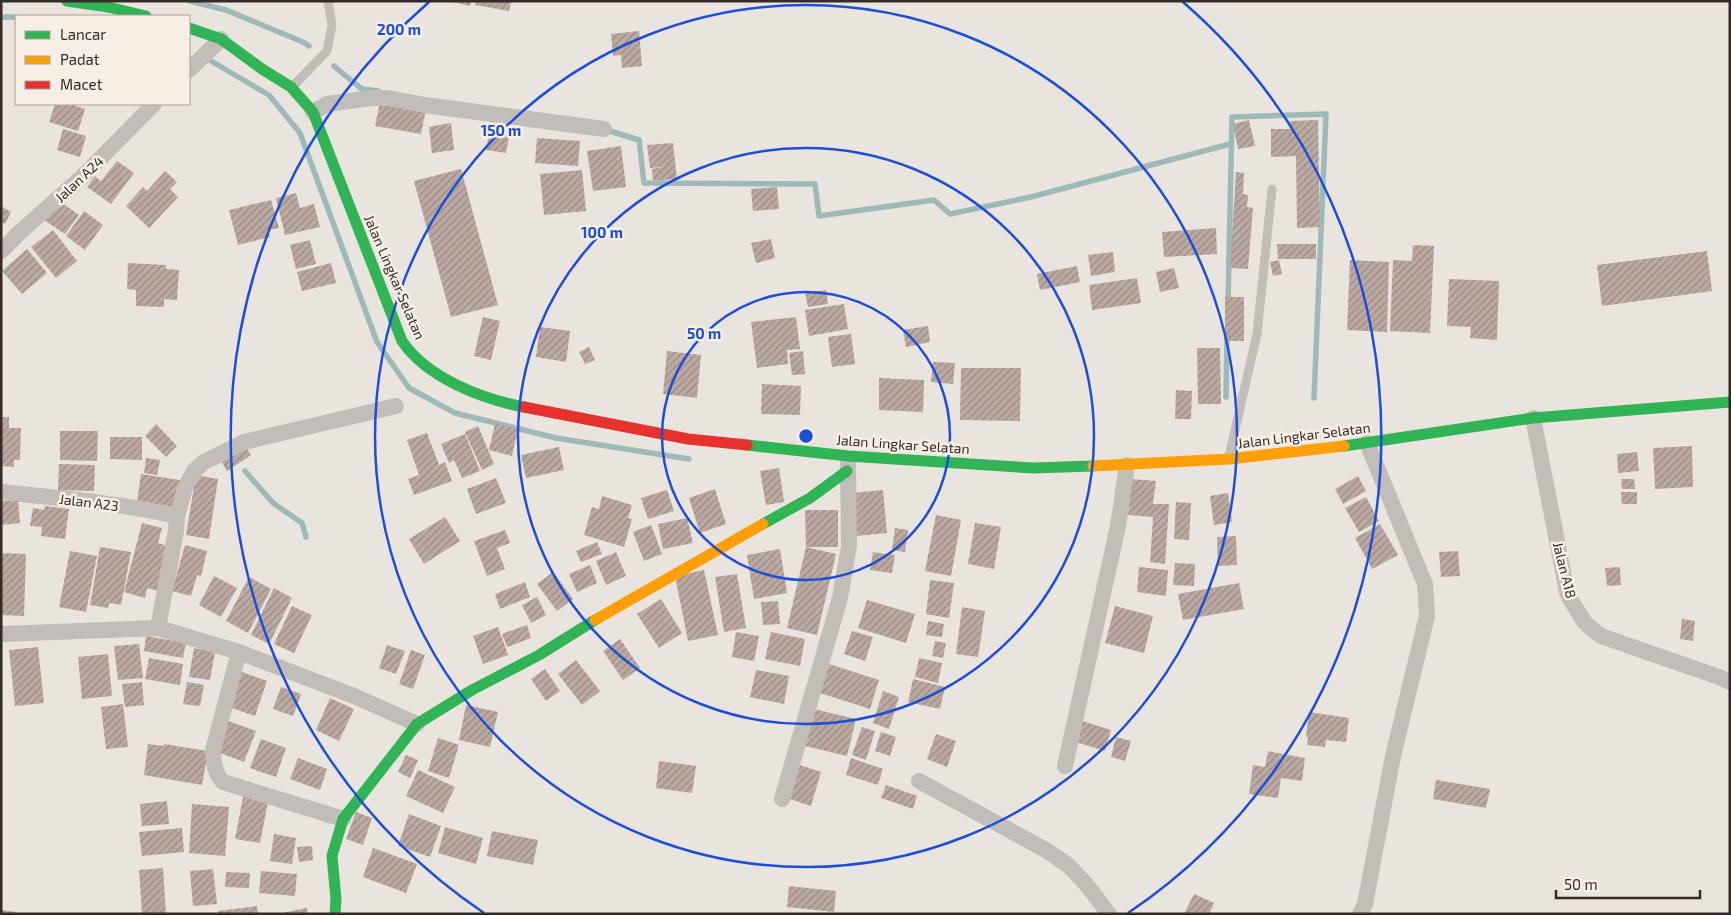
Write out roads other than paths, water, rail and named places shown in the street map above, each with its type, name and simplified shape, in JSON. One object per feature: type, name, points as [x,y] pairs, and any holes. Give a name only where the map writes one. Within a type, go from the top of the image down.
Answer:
[{"type":"main road","points":[[68,1],[108,4],[143,15]]},
{"type":"main road","name":"Jalan Lingkar Selatan","points":[[190,28],[221,39],[291,88],[313,112],[402,341],[408,350],[442,378],[458,386],[512,405],[679,438],[848,464],[1034,468],[1229,459],[1367,443],[1533,418],[1730,402]]},
{"type":"main road","points":[[335,914],[336,899],[332,856],[343,819],[417,724],[472,690],[539,655],[603,615],[810,498],[848,464]]},
{"type":"street","points":[[190,69],[221,39]]},
{"type":"street","points":[[313,112],[327,104],[372,98],[388,98],[425,105],[604,129]]},
{"type":"street","name":"Jalan A24","points":[[1,251],[82,177],[153,105]]},
{"type":"street","points":[[158,628],[176,532],[177,516],[185,488],[194,472],[204,462],[244,442],[396,406]]},
{"type":"street","name":"Jalan A18","points":[[1533,418],[1567,592],[1585,623],[1601,636],[1730,682]]},
{"type":"street","points":[[1360,914],[1365,904],[1393,756],[1427,616],[1425,584],[1367,443]]},
{"type":"street","points":[[782,799],[840,598],[849,546],[848,464]]},
{"type":"street","points":[[1065,766],[1118,526],[1127,465]]},
{"type":"street","name":"Jalan A23","points":[[1,492],[136,508],[177,516]]},
{"type":"street","points":[[1,634],[158,628],[239,652],[354,696],[417,724]]},
{"type":"street","points":[[239,652],[212,750],[218,777],[223,782],[343,819]]},
{"type":"street","points":[[918,781],[1044,848],[1068,865],[1086,884],[1109,914]]},
{"type":"lane","points":[[291,88],[327,51],[332,25],[328,1]]},
{"type":"lane","points":[[1229,459],[1257,334],[1272,189]]},
{"type":"waterway","points":[[190,1],[226,10],[309,46]]},
{"type":"waterway","points":[[1,17],[15,17]]},
{"type":"waterway","points":[[206,58],[269,95],[300,133],[377,342],[409,388],[455,413],[556,438],[689,459]]},
{"type":"waterway","points":[[334,66],[362,89],[378,91]]},
{"type":"waterway","points":[[1228,304],[1232,117],[1326,114],[1314,398]]},
{"type":"waterway","points":[[606,128],[639,140],[644,183],[815,184],[819,216],[934,200],[950,214],[1031,197],[1230,144]]},
{"type":"waterway","points":[[1226,397],[1227,336]]},
{"type":"waterway","points":[[245,471],[273,503],[302,523],[306,537]]}]
